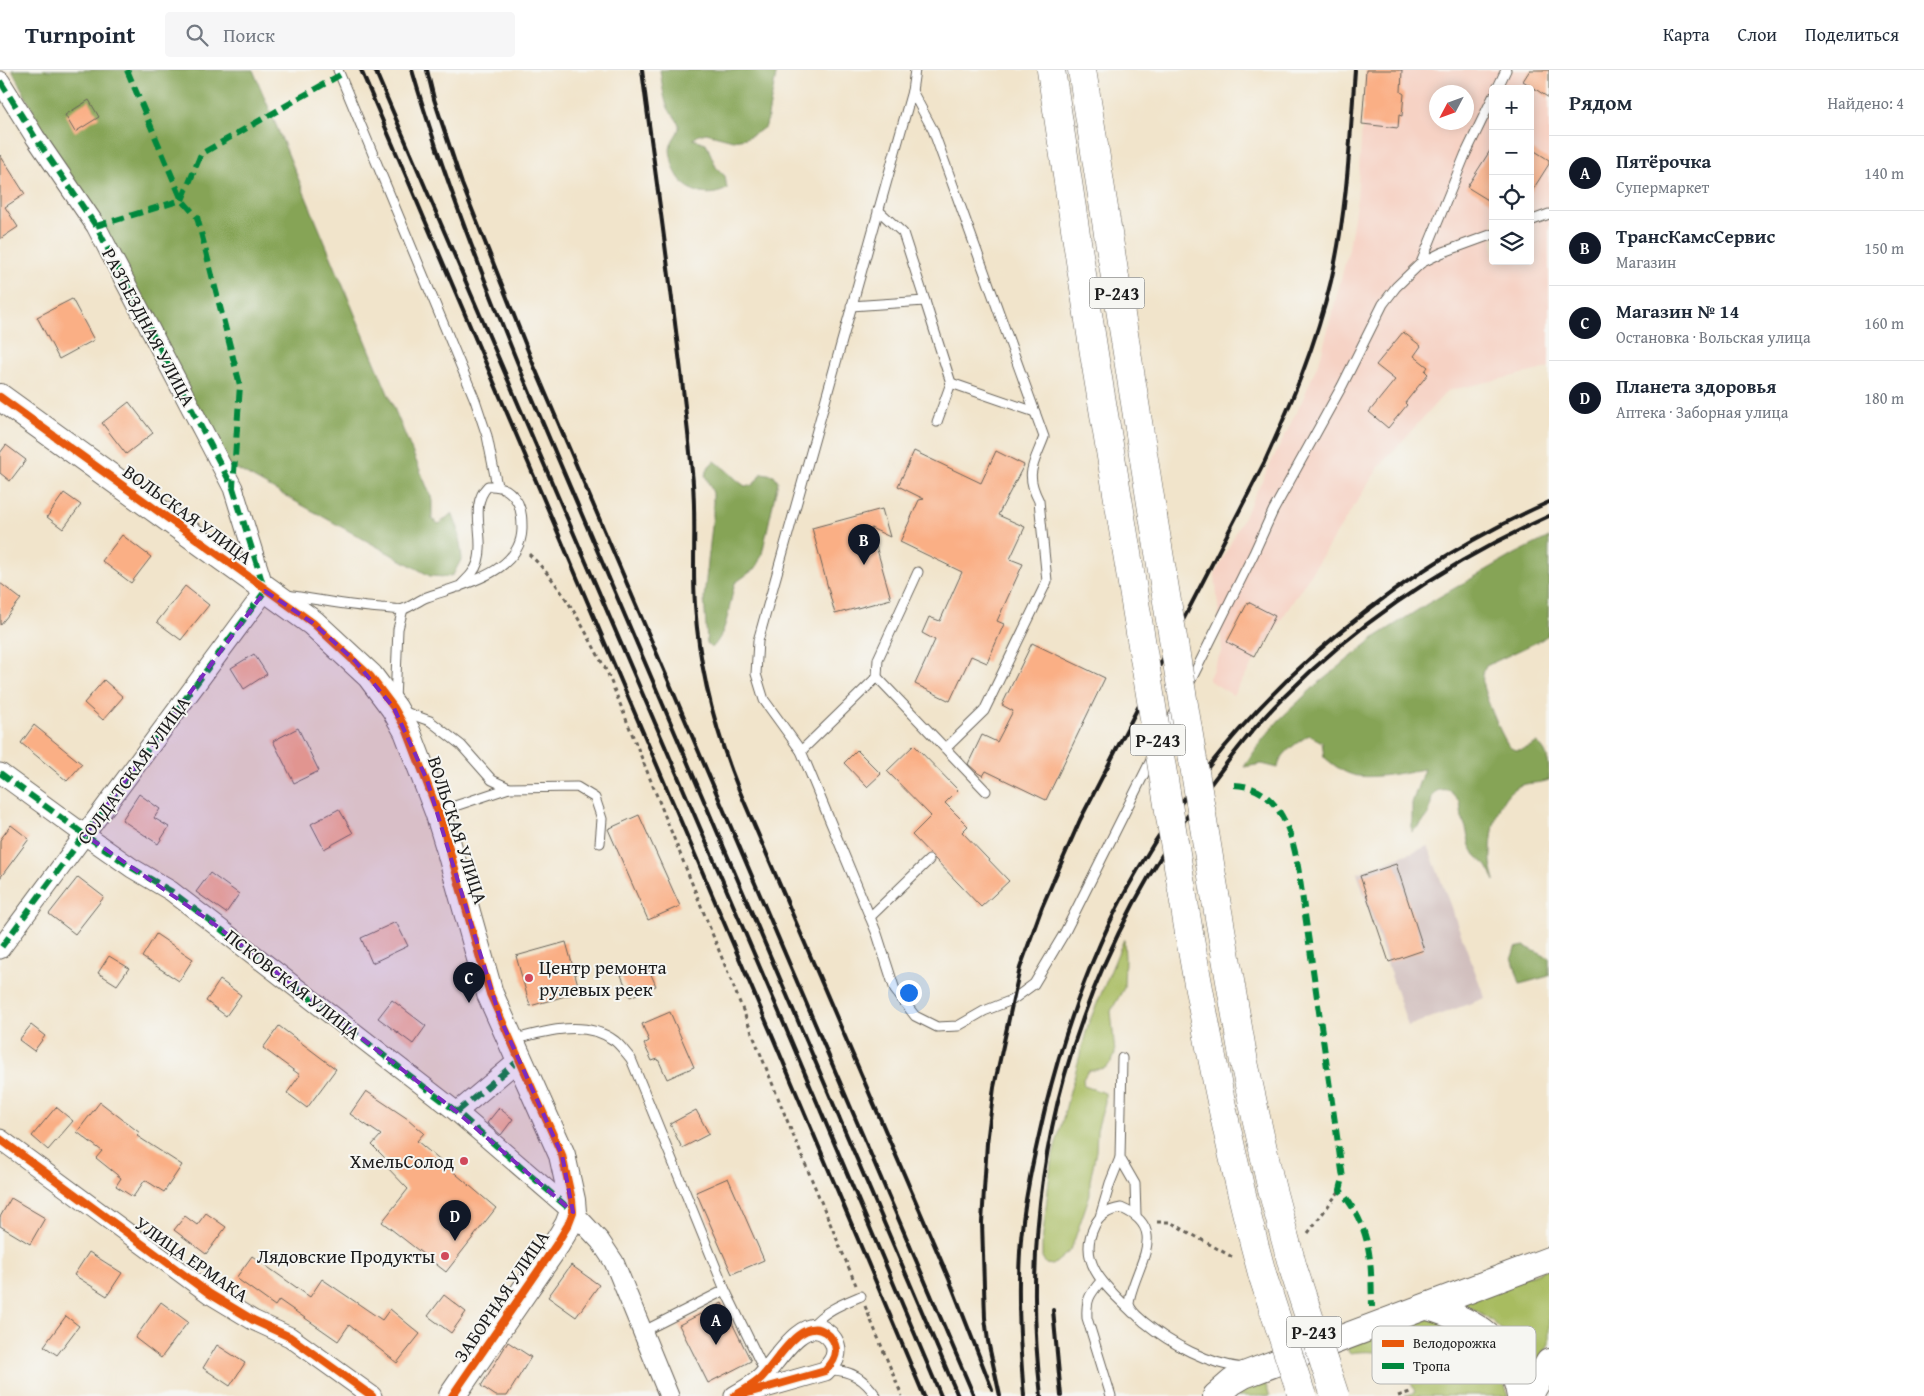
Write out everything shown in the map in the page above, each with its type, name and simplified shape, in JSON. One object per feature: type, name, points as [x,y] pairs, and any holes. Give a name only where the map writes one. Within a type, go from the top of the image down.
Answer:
[{"type":"highway","name":"Р-243","points":[[1051,70],[1095,360],[1211,1057],[1230,1146],[1263,1278],[1302,1396]]},
{"type":"highway","name":"Р-243","points":[[1082,70],[1153,516],[1244,1062],[1271,1186],[1293,1268],[1335,1396]]},
{"type":"street","name":"РАЗЪЕЗДНАЯ УЛИЦА","points":[[0,81],[35,137],[96,226],[233,488],[265,590]]},
{"type":"street","name":"ВОЛЬСКАЯ УЛИЦА","points":[[0,397],[313,623],[370,676],[394,708],[410,739],[438,812],[450,848],[490,994],[562,1155],[571,1192],[573,1212]]},
{"type":"street","name":"СОЛДАТСКАЯ УЛИЦА","points":[[0,948],[85,836],[265,590]]},
{"type":"street","name":"ПСКОВСКАЯ УЛИЦА","points":[[0,773],[85,836],[132,868],[171,891],[458,1112],[573,1212],[600,1241],[614,1262],[669,1396]]},
{"type":"street","points":[[458,1112],[514,1050]]},
{"type":"street","name":"УЛИЦА ЕРМАКА","points":[[0,1139],[210,1294],[253,1320],[290,1337],[372,1396]]},
{"type":"street","name":"ЗАБОРНАЯ УЛИЦА","points":[[452,1396],[556,1245],[573,1212]]},
{"type":"street","points":[[1377,1326],[1549,1260]]},
{"type":"street","points":[[1428,1307],[1476,1326]]},
{"type":"street","points":[[817,1328],[824,1331],[835,1343],[834,1359],[832,1365],[826,1370],[735,1396],[754,1384],[766,1373],[804,1330],[817,1328]]},
{"type":"street","points":[[1216,1396],[1232,1382],[1258,1370],[1372,1328]]},
{"type":"street","points":[[1529,1396],[1549,1362]]},
{"type":"lane","points":[[338,70],[475,400],[487,436],[497,486]]},
{"type":"lane","points":[[915,70],[912,91],[758,642],[756,674],[764,700],[801,750],[870,917],[895,990],[915,1016],[937,1027],[958,1026],[1012,1000],[1034,984],[1065,932],[1250,562],[1273,511],[1342,386],[1383,304],[1396,287],[1421,263],[1441,253],[1489,235]]},
{"type":"lane","points":[[1499,85],[1506,70]]},
{"type":"lane","points":[[912,91],[933,130],[1044,437],[1030,476],[1033,490],[1039,501],[1047,581],[984,711],[946,748]]},
{"type":"lane","points":[[1421,263],[1465,156],[1489,106]]},
{"type":"lane","points":[[878,210],[903,233],[951,383],[937,422]]},
{"type":"lane","points":[[1534,219],[1549,214]]},
{"type":"lane","points":[[851,306],[925,301]]},
{"type":"lane","points":[[951,383],[1035,412]]},
{"type":"lane","points":[[265,590],[347,606],[403,610],[425,598],[460,587],[480,579],[503,565],[520,546],[522,518],[519,505],[507,489],[488,486],[482,492],[478,504],[481,541],[478,564],[473,573],[460,587]]},
{"type":"lane","points":[[801,750],[877,677],[878,659],[918,572]]},
{"type":"lane","points":[[403,610],[398,629],[397,688],[394,708],[430,721],[461,745],[492,780],[509,788]]},
{"type":"lane","points":[[877,677],[986,791]]},
{"type":"lane","points":[[438,812],[509,788],[577,787],[595,798],[602,819],[600,842]]},
{"type":"lane","points":[[870,917],[929,860]]},
{"type":"lane","points":[[514,1050],[546,1031],[574,1028],[599,1031],[617,1042],[631,1059],[724,1290],[766,1373]]},
{"type":"lane","points":[[1122,1058],[1120,1158],[1100,1217],[1091,1234],[1089,1244],[1092,1264],[1100,1281],[1156,1332],[1186,1350],[1236,1367],[1258,1370]]},
{"type":"lane","points":[[1120,1158],[1135,1184],[1136,1215]]},
{"type":"lane","points":[[1100,1217],[1108,1211],[1121,1208],[1136,1215],[1146,1228],[1148,1242],[1130,1297],[1129,1305],[1133,1313]]},
{"type":"lane","points":[[1100,1281],[1088,1296],[1087,1312],[1111,1396]]},
{"type":"lane","points":[[642,1332],[724,1290]]},
{"type":"lane","points":[[810,1328],[820,1317],[841,1304],[861,1296]]},
{"type":"lane","points":[[826,1370],[850,1373],[862,1379],[876,1396]]},
{"type":"path","points":[[520,546],[556,583],[575,612],[608,674],[791,1130],[902,1396]]},
{"type":"path","points":[[1306,1237],[1340,1190]]},
{"type":"path","points":[[1170,1222],[1234,1258]]},
{"type":"path","points":[[1398,1396],[1410,1392]]},
{"type":"highlighted area","points":[[265,591],[313,623],[355,661],[394,708],[427,780],[500,1018],[562,1155],[573,1212],[457,1112],[214,924],[85,835]]},
{"type":"shaded area","points":[[1366,70],[1549,70],[1549,368],[1447,391],[1379,467],[1233,695],[1208,680],[1222,650],[1215,574],[1302,401],[1321,356],[1349,248],[1357,198]]},
{"type":"shaded area","points":[[1428,846],[1485,998],[1408,1026],[1357,873]]},
{"type":"green space","points":[[12,70],[253,70],[432,499],[432,519],[439,524],[452,513],[458,528],[462,558],[453,575],[446,577],[430,576],[208,453]]},
{"type":"green space","points":[[660,70],[777,70],[766,126],[746,138],[733,140],[706,133],[693,139],[706,143],[716,167],[725,176],[727,189],[718,193],[700,193],[685,185],[679,178],[672,161],[670,147],[679,125],[666,103]]},
{"type":"green space","points":[[714,461],[745,486],[753,485],[762,473],[774,475],[778,481],[762,554],[756,568],[735,583],[725,626],[712,648],[707,643],[704,597],[713,517],[713,493],[705,475],[709,466]]},
{"type":"green space","points":[[1549,537],[1548,635],[1486,666],[1483,675],[1483,685],[1487,698],[1499,728],[1508,744],[1511,748],[1520,750],[1536,743],[1546,754],[1549,769],[1549,780],[1519,786],[1505,797],[1500,806],[1491,845],[1491,861],[1495,881],[1487,866],[1475,855],[1470,846],[1462,818],[1460,802],[1449,790],[1437,791],[1434,794],[1427,817],[1412,832],[1412,803],[1424,769],[1366,777],[1350,774],[1324,757],[1322,742],[1309,735],[1286,753],[1278,768],[1262,764],[1244,767],[1262,740],[1280,719],[1315,686],[1377,636],[1427,604],[1509,557]]},
{"type":"green space","points":[[1124,939],[1124,988],[1111,1011],[1115,1053],[1112,1062],[1105,1068],[1088,1071],[1083,1079],[1084,1086],[1105,1093],[1105,1102],[1097,1130],[1090,1194],[1071,1250],[1053,1265],[1046,1264],[1042,1257],[1042,1243],[1051,1163],[1088,1025]]},
{"type":"green space","points":[[1524,946],[1549,958],[1549,976],[1520,984],[1512,957],[1515,948]]},
{"type":"green space","points":[[1549,1268],[1549,1344],[1536,1364],[1536,1326],[1497,1326],[1472,1308],[1459,1303]]},
{"type":"green space","points":[[1436,1316],[1455,1326],[1407,1326]]},
{"type":"green space","points":[[1372,1338],[1372,1352],[1349,1353],[1347,1347]]},
{"type":"green space","points":[[1261,1373],[1270,1396],[1232,1396]]},
{"type":"green space","points":[[1411,1384],[1504,1384],[1509,1396],[1405,1396],[1415,1392]]},
{"type":"building","points":[[1366,70],[1402,70],[1401,92],[1404,94],[1402,116],[1399,115],[1398,128],[1362,124]]},
{"type":"building","points":[[1530,70],[1549,70],[1549,98],[1534,88],[1534,85],[1529,85],[1523,81]]},
{"type":"building","points":[[89,100],[99,117],[75,132],[65,115]]},
{"type":"building","points":[[1534,151],[1549,160],[1549,164],[1534,188]]},
{"type":"building","points":[[1489,152],[1489,201],[1467,187]]},
{"type":"building","points":[[0,155],[25,194],[5,207],[18,227],[0,239]]},
{"type":"building","points":[[72,299],[94,340],[59,359],[37,317]]},
{"type":"building","points":[[1403,332],[1421,346],[1414,356],[1428,367],[1425,371],[1428,374],[1405,403],[1407,405],[1388,428],[1369,412],[1395,380],[1376,365]]},
{"type":"building","points":[[129,402],[153,433],[126,454],[102,423]]},
{"type":"building","points":[[6,445],[26,460],[10,481],[0,473],[0,453]]},
{"type":"building","points":[[914,451],[981,483],[996,451],[1024,465],[998,515],[1025,527],[1010,559],[1023,564],[997,621],[1004,624],[987,663],[971,656],[950,701],[915,684],[935,640],[922,633],[929,617],[940,621],[962,572],[900,542],[919,500],[924,499],[898,486]]},
{"type":"building","points":[[64,493],[81,505],[63,529],[47,517]]},
{"type":"building","points":[[882,509],[890,537],[871,528],[891,599],[835,614],[812,528]]},
{"type":"building","points":[[122,535],[151,557],[131,583],[102,561]]},
{"type":"building","points":[[0,583],[21,599],[0,625]]},
{"type":"building","points":[[185,586],[209,605],[181,640],[157,622]]},
{"type":"building","points":[[1248,602],[1275,616],[1254,656],[1227,642]]},
{"type":"building","points":[[1032,643],[1105,678],[1046,800],[986,771],[983,776],[968,764],[982,735],[997,742],[1013,711],[1002,705]]},
{"type":"building","points":[[254,654],[267,674],[244,689],[231,668]]},
{"type":"building","points":[[104,680],[123,697],[103,720],[84,703]]},
{"type":"building","points":[[34,725],[82,764],[67,781],[21,743]]},
{"type":"building","points":[[298,728],[319,771],[294,783],[273,741]]},
{"type":"building","points":[[914,745],[958,790],[945,803],[968,826],[962,832],[1009,881],[981,907],[912,835],[931,816],[887,771]]},
{"type":"building","points":[[857,750],[881,774],[867,787],[844,763]]},
{"type":"building","points":[[139,794],[160,809],[154,818],[169,827],[158,844],[122,820]]},
{"type":"building","points":[[339,809],[353,833],[324,849],[311,824]]},
{"type":"building","points":[[639,815],[680,906],[648,920],[608,829]]},
{"type":"building","points":[[11,825],[29,839],[0,878],[0,840]]},
{"type":"building","points":[[1396,864],[1424,950],[1389,962],[1360,876]]},
{"type":"building","points":[[210,873],[239,894],[226,913],[196,892]]},
{"type":"building","points":[[78,877],[104,897],[75,934],[49,914]]},
{"type":"building","points":[[396,922],[408,946],[372,963],[361,938]]},
{"type":"building","points":[[156,934],[193,959],[179,981],[142,957]]},
{"type":"building","points":[[566,942],[580,992],[530,1006],[516,956]]},
{"type":"building","points":[[109,956],[129,968],[117,985],[98,973]]},
{"type":"building","points":[[647,965],[656,986],[630,997],[621,975]]},
{"type":"building","points":[[220,980],[241,995],[226,1016],[206,1001]]},
{"type":"building","points":[[392,1000],[426,1026],[413,1044],[378,1018]]},
{"type":"building","points":[[670,1012],[694,1067],[667,1079],[658,1059],[652,1061],[644,1044],[649,1041],[642,1024]]},
{"type":"building","points":[[31,1025],[45,1036],[34,1051],[19,1040]]},
{"type":"building","points":[[279,1026],[336,1069],[307,1108],[287,1093],[300,1075],[263,1048]]},
{"type":"building","points":[[366,1091],[408,1119],[424,1133],[417,1141],[496,1208],[446,1272],[382,1222],[408,1189],[384,1164],[387,1160],[372,1145],[381,1135],[350,1114]]},
{"type":"building","points":[[100,1102],[140,1133],[137,1136],[182,1165],[164,1192],[145,1180],[133,1197],[116,1186],[121,1178],[96,1158],[102,1151],[77,1132]]},
{"type":"building","points":[[56,1107],[73,1121],[48,1150],[32,1136]]},
{"type":"building","points":[[499,1108],[513,1119],[501,1135],[487,1123]]},
{"type":"building","points":[[696,1110],[709,1134],[682,1148],[670,1124]]},
{"type":"building","points":[[728,1178],[764,1260],[732,1274],[696,1192]]},
{"type":"building","points":[[11,1198],[45,1218],[30,1244],[0,1226],[0,1217]]},
{"type":"building","points":[[206,1213],[226,1227],[206,1254],[174,1230],[185,1216],[197,1225]]},
{"type":"building","points":[[89,1252],[122,1273],[107,1296],[74,1275]]},
{"type":"building","points":[[252,1256],[310,1297],[322,1279],[382,1320],[390,1309],[420,1334],[397,1363],[349,1325],[338,1341],[279,1300],[275,1306],[236,1278]]},
{"type":"building","points":[[571,1265],[599,1285],[576,1317],[548,1297]]},
{"type":"building","points":[[444,1295],[466,1312],[451,1333],[428,1316]]},
{"type":"building","points":[[161,1302],[188,1322],[161,1358],[135,1338]]},
{"type":"building","points":[[722,1303],[751,1361],[708,1383],[679,1325]]},
{"type":"building","points":[[66,1316],[79,1326],[57,1355],[44,1346]]},
{"type":"building","points":[[508,1342],[531,1357],[507,1396],[496,1396],[481,1386]]},
{"type":"building","points":[[217,1345],[245,1363],[230,1386],[203,1368]]},
{"type":"railway","points":[[361,70],[924,1396]]},
{"type":"railway","points":[[375,70],[776,1005],[941,1396]]},
{"type":"railway","points":[[412,70],[450,187],[524,379],[958,1396]]},
{"type":"railway","points":[[427,70],[434,99],[462,184],[534,366],[974,1396]]},
{"type":"railway","points":[[642,70],[675,321],[692,472],[694,588],[697,628],[704,674],[715,719],[737,785],[949,1279],[992,1389]]},
{"type":"railway","points":[[1000,1396],[985,1318],[982,1222],[987,1143],[994,1087],[1020,968],[1042,907],[1080,820],[1264,463],[1302,374],[1325,305],[1341,229],[1355,70]]},
{"type":"railway","points":[[1024,1396],[1019,1324],[1019,1270],[1021,1234],[1033,1162],[1053,1078],[1072,1017],[1108,927],[1137,871],[1175,812],[1217,756],[1264,703],[1315,654],[1369,609],[1426,569],[1486,533],[1549,502]]},
{"type":"railway","points":[[1041,1396],[1035,1314],[1037,1233],[1047,1154],[1064,1076],[1089,1001],[1121,928],[1161,857],[1207,789],[1244,742],[1273,708],[1313,669],[1375,618],[1408,594],[1477,552],[1549,516]]},
{"type":"railway","points":[[1053,1310],[1061,1396]]},
{"type":"marked path","points":[[127,70],[182,200],[197,217],[240,385],[233,487]]},
{"type":"marked path","points":[[96,226],[182,200],[201,154],[340,75]]},
{"type":"marked path","points":[[0,81],[35,137],[96,226],[233,488],[265,591],[0,949]]},
{"type":"marked path","points":[[0,773],[132,868],[171,891],[457,1112],[573,1212]]},
{"type":"marked path","points":[[1234,785],[1250,788],[1263,794],[1273,803],[1282,815],[1293,843],[1299,873],[1343,1178],[1340,1190],[1351,1204],[1368,1245],[1372,1307]]},
{"type":"marked path","points":[[457,1112],[519,1060]]},
{"type":"cycle path","points":[[0,397],[313,623],[370,676],[394,708],[407,731],[438,812],[490,994],[562,1155],[573,1212],[568,1225],[556,1245],[452,1396]]},
{"type":"cycle path","points":[[0,1139],[210,1294],[253,1320],[290,1337],[372,1396]]},
{"type":"cycle path","points":[[734,1396],[760,1379],[789,1344],[807,1330],[816,1329],[825,1332],[833,1340],[836,1348],[835,1357],[825,1371],[737,1396]]},
{"type":"place","name":"ТрансКамсСервис","points":[[864,565]]},
{"type":"place","name":"Центр ремонта рулевых реек","points":[[529,978]]},
{"type":"place","name":"Магазин № 14","points":[[469,1003]]},
{"type":"place","name":"ХмельСолод","points":[[464,1161]]},
{"type":"place","name":"Планета здоровья","points":[[455,1241]]},
{"type":"place","name":"Лядовские Продукты","points":[[445,1256]]},
{"type":"place","name":"Пятёрочка","points":[[716,1345]]}]
